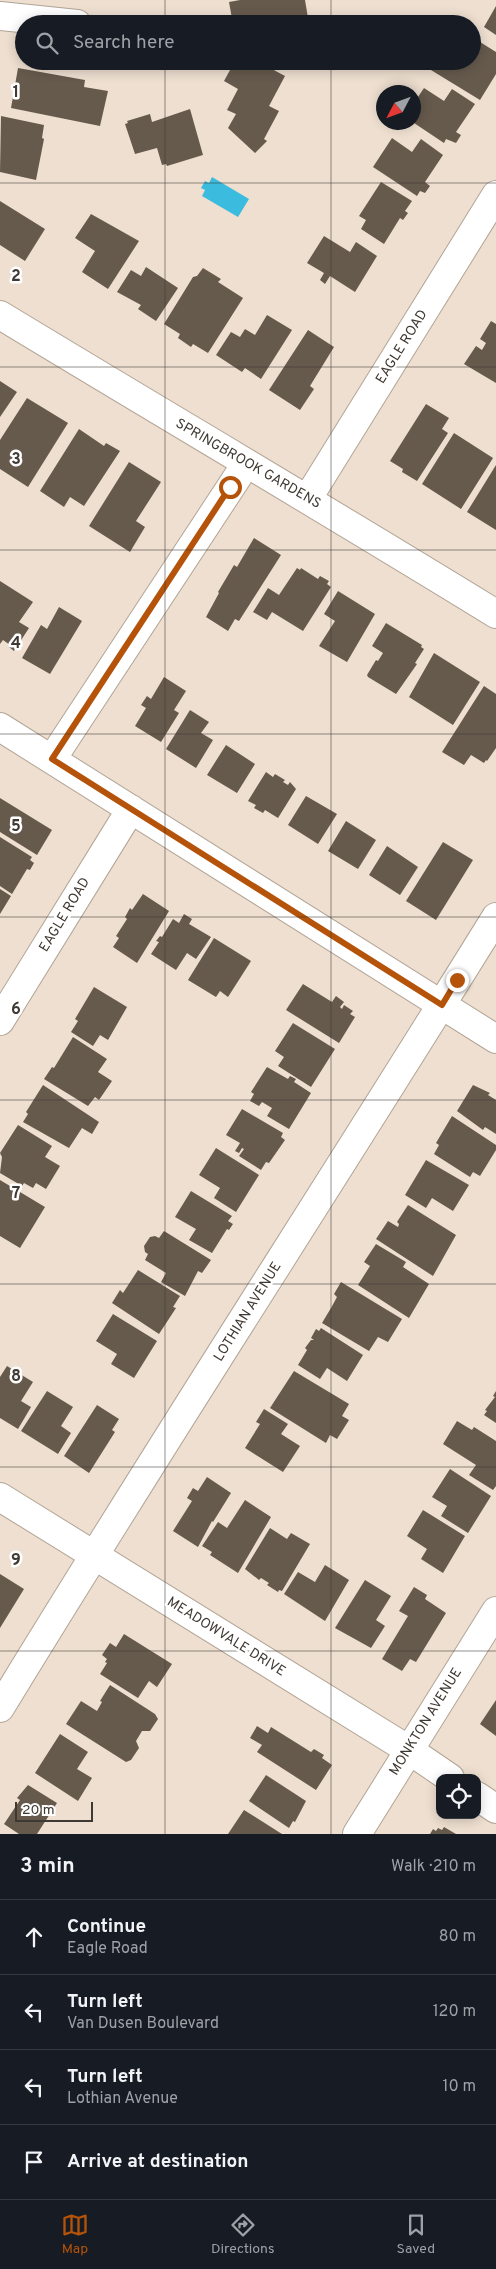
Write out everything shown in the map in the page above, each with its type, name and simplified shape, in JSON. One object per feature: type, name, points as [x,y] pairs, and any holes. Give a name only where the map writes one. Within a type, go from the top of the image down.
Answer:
[{"type":"street","points":[[0,16],[15,18]]},
{"type":"street","name":"EAGLE ROAD","points":[[308,498],[496,195]]},
{"type":"street","name":"SPRINGBROOK GARDENS","points":[[0,315],[246,464],[308,498],[496,614]]},
{"type":"street","points":[[52,759],[246,464]]},
{"type":"street","points":[[0,727],[496,1039]]},
{"type":"street","name":"EAGLE ROAD","points":[[0,1021],[131,810]]},
{"type":"street","name":"LOTHIAN AVENUE","points":[[0,1708],[94,1555],[496,917]]},
{"type":"street","name":"MEADOWVALE DRIVE","points":[[0,1497],[409,1750],[444,1774]]},
{"type":"street","name":"MONKTON AVENUE","points":[[357,1834],[496,1611]]},
{"type":"street","points":[[481,1799],[496,1809]]},
{"type":"water","points":[[212,177],[249,199],[238,217],[202,196],[205,190],[201,188],[205,181],[209,183]]},
{"type":"building","points":[[240,0],[305,0],[308,15],[231,15],[229,2]]},
{"type":"building","points":[[496,6],[496,35],[484,27]]},
{"type":"building","points":[[481,43],[496,52],[496,74],[480,100],[431,70],[481,70]]},
{"type":"building","points":[[18,70],[29,70],[85,80],[84,87],[108,91],[100,126],[11,108]]},
{"type":"building","points":[[230,70],[274,70],[285,76],[269,106],[279,111],[264,139],[267,141],[255,153],[228,128],[236,114],[227,110],[238,89],[224,81]]},
{"type":"building","points":[[424,88],[444,101],[452,89],[475,104],[456,132],[461,135],[456,143],[446,139],[444,143],[421,128],[421,92]]},
{"type":"building","points":[[190,109],[203,155],[167,166],[166,164],[162,165],[157,148],[135,154],[125,124],[128,123],[127,121],[150,114],[152,122]]},
{"type":"building","points":[[1,116],[44,125],[42,138],[44,139],[36,180],[0,172]]},
{"type":"building","points":[[392,138],[412,152],[421,139],[443,155],[425,182],[430,186],[425,193],[420,191],[417,196],[373,167]]},
{"type":"building","points":[[381,182],[412,201],[405,211],[408,213],[403,220],[400,218],[384,244],[361,229],[366,220],[359,216]]},
{"type":"building","points":[[0,201],[45,229],[25,261],[0,245]]},
{"type":"building","points":[[91,214],[139,241],[108,289],[82,272],[95,251],[75,238]]},
{"type":"building","points":[[324,236],[350,252],[356,242],[377,256],[355,292],[330,276],[325,284],[320,280],[324,273],[307,263]]},
{"type":"building","points":[[146,267],[178,288],[156,321],[138,309],[141,305],[117,292],[131,270],[141,276]]},
{"type":"building","points":[[203,268],[221,279],[218,282],[243,298],[208,353],[193,344],[191,347],[178,338],[180,334],[164,324],[193,277],[197,276]]},
{"type":"building","points":[[267,315],[292,330],[261,379],[245,368],[242,372],[216,355],[231,332],[240,337],[245,329],[255,335]]},
{"type":"building","points":[[491,321],[496,324],[496,383],[464,364],[476,346],[482,350],[486,343],[480,339]]},
{"type":"building","points":[[308,330],[334,347],[310,386],[314,389],[300,410],[269,390]]},
{"type":"building","points":[[0,381],[17,392],[0,417]]},
{"type":"building","points":[[27,398],[68,423],[28,487],[0,469],[0,440]]},
{"type":"building","points":[[426,404],[449,418],[442,429],[448,433],[417,481],[402,472],[403,469],[390,461]]},
{"type":"building","points":[[79,429],[104,446],[106,443],[120,451],[84,506],[70,497],[64,507],[40,491]]},
{"type":"building","points":[[454,433],[493,458],[461,509],[422,484]]},
{"type":"building","points":[[129,462],[161,482],[136,521],[145,527],[130,552],[89,526]]},
{"type":"building","points":[[496,465],[496,530],[467,512]]},
{"type":"building","points":[[254,538],[281,555],[239,621],[235,619],[228,631],[206,617],[234,565],[237,567]]},
{"type":"building","points":[[297,568],[300,570],[301,568],[318,579],[320,576],[329,581],[327,584],[331,587],[303,631],[272,612],[267,620],[253,612],[268,588],[279,595]]},
{"type":"building","points":[[0,581],[33,602],[19,622],[29,628],[14,651],[3,640],[0,644]]},
{"type":"building","points":[[338,591],[375,614],[347,662],[319,646],[335,621],[324,614]]},
{"type":"building","points":[[59,607],[82,621],[50,674],[22,658],[41,625],[47,629]]},
{"type":"building","points":[[386,623],[422,645],[421,647],[424,649],[415,663],[417,664],[396,694],[367,675],[376,660],[378,661],[383,653],[372,646]]},
{"type":"building","points":[[434,653],[480,682],[453,725],[409,697]]},
{"type":"building","points":[[164,677],[186,691],[174,710],[179,713],[161,742],[135,726],[146,708],[141,705],[147,696],[151,699]]},
{"type":"building","points":[[484,686],[496,694],[496,748],[484,763],[471,755],[464,765],[442,752]]},
{"type":"building","points":[[190,710],[209,722],[201,733],[213,740],[196,768],[166,749]]},
{"type":"building","points":[[226,745],[255,764],[237,793],[207,775]]},
{"type":"building","points":[[266,772],[273,777],[275,774],[285,780],[283,782],[288,785],[290,782],[296,789],[278,818],[265,810],[263,813],[254,808],[256,805],[248,801]]},
{"type":"building","points":[[306,796],[337,814],[318,844],[288,825]]},
{"type":"building","points":[[0,798],[52,830],[37,855],[0,832]]},
{"type":"building","points":[[346,821],[376,840],[358,869],[328,851]]},
{"type":"building","points":[[0,837],[32,857],[30,860],[34,863],[30,870],[27,869],[12,894],[0,886]]},
{"type":"building","points":[[443,842],[473,860],[436,920],[406,901]]},
{"type":"building","points":[[387,846],[418,867],[400,895],[369,875]]},
{"type":"building","points":[[0,889],[11,896],[0,914]]},
{"type":"building","points":[[143,894],[169,911],[137,963],[113,947],[119,938],[116,936],[127,919],[125,917],[130,908],[132,910]]},
{"type":"building","points":[[184,914],[192,919],[189,924],[211,937],[196,959],[187,953],[176,970],[151,954],[159,942],[156,941],[160,936],[162,937],[173,919],[179,923]]},
{"type":"building","points":[[214,938],[251,961],[228,997],[220,991],[216,997],[188,980]]},
{"type":"building","points":[[303,984],[332,1002],[336,996],[344,1002],[340,1007],[342,1009],[344,1005],[353,1011],[350,1014],[355,1017],[339,1043],[286,1010]]},
{"type":"building","points":[[94,987],[127,1007],[108,1040],[100,1035],[93,1046],[71,1032],[78,1021],[75,1019]]},
{"type":"building","points":[[293,1023],[335,1049],[311,1087],[278,1066],[284,1057],[275,1051]]},
{"type":"building","points":[[73,1037],[107,1059],[98,1072],[112,1081],[99,1100],[95,1097],[88,1106],[44,1079],[52,1067],[54,1068]]},
{"type":"building","points":[[267,1067],[288,1079],[290,1076],[296,1079],[294,1082],[311,1093],[289,1129],[267,1116],[272,1108],[262,1102],[259,1106],[250,1101],[254,1094],[251,1092]]},
{"type":"building","points":[[43,1085],[99,1122],[92,1134],[82,1128],[69,1148],[23,1122],[28,1114],[26,1112]]},
{"type":"building","points":[[473,1085],[490,1093],[488,1095],[496,1100],[496,1134],[485,1127],[483,1130],[457,1111]]},
{"type":"building","points":[[242,1109],[283,1133],[281,1137],[285,1140],[269,1163],[266,1162],[261,1170],[239,1156],[244,1149],[242,1148],[239,1153],[235,1151],[240,1143],[226,1135]]},
{"type":"building","points":[[452,1116],[496,1145],[496,1150],[480,1176],[473,1172],[470,1177],[434,1154],[439,1145],[436,1143]]},
{"type":"building","points":[[18,1125],[52,1146],[45,1157],[60,1166],[46,1189],[36,1183],[33,1188],[24,1183],[22,1186],[0,1173],[2,1157],[0,1153]]},
{"type":"building","points":[[216,1148],[259,1175],[236,1212],[214,1198],[220,1188],[199,1175]]},
{"type":"building","points":[[426,1160],[469,1185],[453,1211],[432,1198],[426,1208],[405,1195]]},
{"type":"building","points":[[0,1180],[45,1207],[20,1248],[0,1236]]},
{"type":"building","points":[[191,1191],[232,1216],[228,1221],[233,1224],[229,1230],[227,1229],[212,1253],[189,1240],[196,1229],[175,1217]]},
{"type":"building","points":[[408,1205],[456,1235],[433,1276],[376,1239],[388,1221],[398,1227],[399,1224],[397,1222]]},
{"type":"building","points":[[164,1231],[211,1260],[202,1273],[198,1271],[185,1296],[161,1282],[166,1273],[145,1260],[148,1254],[145,1252],[144,1246],[150,1237],[155,1236],[159,1238]]},
{"type":"building","points":[[376,1244],[406,1262],[403,1267],[429,1284],[409,1318],[358,1285],[370,1266],[364,1262]]},
{"type":"building","points":[[138,1270],[180,1296],[173,1307],[176,1308],[159,1334],[112,1303],[120,1290],[123,1293]]},
{"type":"building","points":[[341,1282],[402,1319],[388,1342],[378,1337],[369,1351],[322,1323],[337,1297],[334,1294]]},
{"type":"building","points":[[113,1314],[157,1341],[134,1378],[111,1364],[117,1354],[96,1341]]},
{"type":"building","points":[[321,1328],[363,1355],[347,1381],[327,1368],[320,1379],[298,1365],[307,1350],[305,1348],[311,1340],[314,1340],[311,1338],[316,1329],[319,1331]]},
{"type":"building","points":[[7,1366],[33,1382],[21,1401],[31,1407],[18,1429],[0,1418],[0,1377]]},
{"type":"building","points":[[294,1371],[349,1404],[342,1416],[349,1420],[337,1439],[330,1435],[326,1443],[270,1408]]},
{"type":"building","points":[[47,1391],[73,1407],[61,1426],[71,1433],[58,1454],[21,1431]]},
{"type":"building","points":[[496,1391],[496,1423],[484,1415],[487,1411],[485,1410],[495,1397],[493,1396]]},
{"type":"building","points":[[97,1405],[119,1419],[112,1430],[115,1432],[89,1473],[64,1456]]},
{"type":"building","points":[[264,1409],[288,1424],[281,1434],[300,1446],[283,1472],[245,1448],[260,1424],[256,1422]]},
{"type":"building","points":[[457,1421],[472,1430],[474,1427],[496,1441],[496,1486],[493,1490],[469,1475],[476,1465],[443,1444]]},
{"type":"building","points":[[450,1469],[491,1496],[468,1533],[441,1516],[447,1506],[432,1497]]},
{"type":"building","points":[[207,1477],[231,1493],[212,1521],[198,1547],[173,1531],[192,1501],[187,1498],[193,1488],[198,1491]]},
{"type":"building","points":[[245,1500],[271,1517],[238,1573],[210,1555],[212,1552],[202,1546],[218,1522],[227,1528]]},
{"type":"building","points":[[423,1510],[465,1536],[443,1573],[421,1559],[427,1549],[407,1536]]},
{"type":"building","points":[[270,1528],[287,1539],[291,1533],[310,1544],[282,1591],[279,1590],[278,1592],[267,1585],[269,1583],[261,1578],[259,1580],[245,1569]]},
{"type":"building","points":[[325,1565],[349,1580],[325,1621],[284,1594],[298,1572],[315,1582]]},
{"type":"building","points":[[0,1574],[24,1589],[0,1628]]},
{"type":"building","points":[[365,1580],[391,1596],[376,1620],[385,1626],[371,1648],[335,1628]]},
{"type":"building","points":[[414,1587],[427,1595],[425,1599],[446,1613],[416,1662],[410,1659],[402,1671],[382,1659],[408,1616],[399,1611]]},
{"type":"building","points":[[124,1634],[172,1664],[157,1687],[149,1681],[138,1698],[100,1674],[107,1663],[105,1662],[107,1659],[102,1655],[110,1643],[116,1647]]},
{"type":"building","points":[[110,1685],[155,1714],[158,1719],[150,1731],[142,1731],[136,1741],[139,1748],[131,1760],[126,1762],[66,1724],[81,1701],[97,1711],[102,1702],[100,1701]]},
{"type":"building","points":[[496,1700],[496,1736],[480,1724]]},
{"type":"building","points":[[257,1726],[268,1733],[271,1727],[311,1752],[314,1749],[324,1755],[322,1758],[332,1765],[316,1790],[257,1752],[262,1745],[250,1738]]},
{"type":"building","points":[[60,1734],[88,1752],[77,1769],[92,1778],[78,1801],[35,1773]]},
{"type":"building","points":[[266,1775],[306,1801],[295,1822],[293,1821],[289,1828],[249,1801]]},
{"type":"building","points":[[28,1785],[57,1803],[37,1834],[19,1834],[4,1824],[20,1800],[17,1798]]},
{"type":"building","points":[[244,1810],[282,1834],[228,1834]]},
{"type":"building","points":[[444,1827],[456,1834],[430,1834],[433,1829],[436,1831],[438,1828],[442,1830]]},
{"type":"route","points":[[230,487],[52,759],[442,1005],[457,980]]}]
